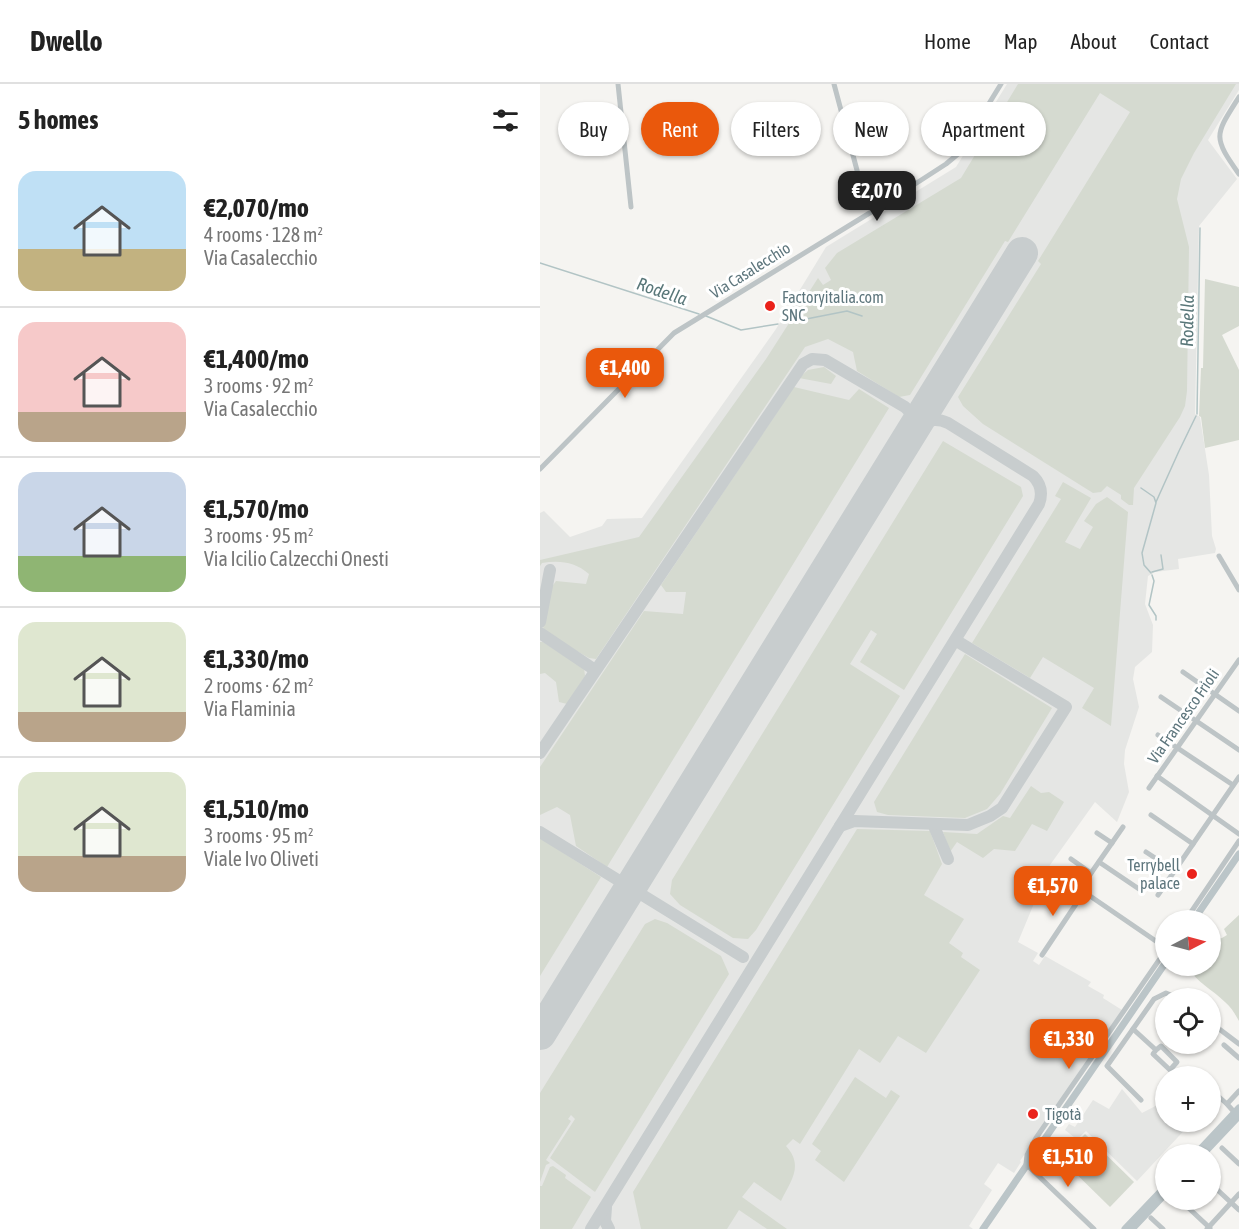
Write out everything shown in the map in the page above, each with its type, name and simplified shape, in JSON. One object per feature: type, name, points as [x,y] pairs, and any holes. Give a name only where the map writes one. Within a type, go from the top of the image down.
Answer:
[{"type":"main road","points":[[1201,910],[1239,854]]},
{"type":"main road","points":[[984,1228],[1124,1018],[1156,976]]},
{"type":"main road","points":[[1206,1144],[1238,1112]]},
{"type":"main road","points":[[1211,1144],[1238,1112]]},
{"type":"main road","points":[[1125,1229],[1155,1198]]},
{"type":"main road","points":[[1132,1229],[1155,1205]]},
{"type":"street","points":[[618,84],[631,207]]},
{"type":"street","points":[[834,84],[862,189],[881,206]]},
{"type":"street","name":"Via Casalecchio","points":[[540,469],[674,333],[881,206],[958,154],[1001,84]]},
{"type":"street","points":[[1239,97],[1219,133],[1219,142],[1223,151],[1239,174]]},
{"type":"street","points":[[1219,556],[1239,590]]},
{"type":"street","name":"Via Francesco Frioli","points":[[1149,788],[1215,694],[1237,669],[1239,660]]},
{"type":"street","points":[[1183,672],[1239,711]]},
{"type":"street","points":[[1161,697],[1239,750]]},
{"type":"street","points":[[1158,735],[1233,785]]},
{"type":"street","points":[[1157,776],[1239,834]]},
{"type":"street","points":[[1158,895],[1239,777]]},
{"type":"street","points":[[1151,815],[1193,844]]},
{"type":"street","points":[[1042,955],[1091,873],[1124,827]]},
{"type":"street","points":[[1097,833],[1112,843]]},
{"type":"street","points":[[1192,910],[1239,841]]},
{"type":"street","points":[[1146,852],[1175,871]]},
{"type":"street","points":[[1071,859],[1091,873]]},
{"type":"street","points":[[1099,862],[1139,889]]},
{"type":"street","points":[[1055,872],[1155,941]]},
{"type":"street","points":[[1094,1229],[1026,1164],[1027,1155],[1036,1138],[1124,1018],[1128,1003],[1155,965]]},
{"type":"street","points":[[1141,1100],[1107,1066],[1155,998]]},
{"type":"street","points":[[1133,1029],[1155,1049]]},
{"type":"street","points":[[1221,1030],[1239,1044]]},
{"type":"street","points":[[1224,1045],[1239,1058]]},
{"type":"street","points":[[1161,1046],[1177,1062],[1170,1070],[1153,1054],[1156,1050],[1161,1046]]},
{"type":"street","points":[[1227,1104],[1239,1090]]},
{"type":"street","points":[[1221,1099],[1238,1112]]},
{"type":"street","points":[[1222,1148],[1239,1164]]},
{"type":"street","points":[[1221,1193],[1239,1210]]},
{"type":"street","points":[[1190,1210],[1209,1228],[1239,1194]]},
{"type":"street","points":[[1151,1218],[1163,1229]]},
{"type":"shaded area","points":[[1007,84],[1239,84],[1239,90],[1208,140],[1237,179],[1199,226],[1195,414],[1200,417],[1209,475],[1215,553],[1178,559],[1179,569],[1155,572],[1148,576],[1145,604],[1153,625],[1152,652],[1135,667],[1133,679],[1139,707],[1125,750],[1124,764],[1129,792],[1117,822],[1095,802],[1050,865],[1018,942],[1038,953],[1033,961],[1039,965],[1045,956],[1091,982],[1088,986],[1104,995],[1103,998],[1122,1010],[1014,1173],[998,1163],[984,1184],[992,1190],[969,1226],[973,1229],[540,1229],[540,513],[544,511],[570,537],[602,526],[607,519],[642,518],[776,329],[826,247],[956,167],[963,156],[1046,156],[1046,102],[996,102]]},
{"type":"shaded area","points":[[1018,84],[1236,84],[1181,179],[1177,199],[1189,247],[1185,406],[1134,488],[1133,505],[1129,505],[1121,499],[1121,495],[1107,486],[1101,492],[1093,493],[983,424],[963,406],[958,397],[1041,264],[1038,261],[1130,112],[1100,93],[910,395],[899,397],[857,371],[853,352],[828,339],[805,347],[596,659],[589,658],[547,634],[543,627],[551,588],[556,581],[586,584],[589,574],[578,567],[561,562],[542,563],[540,566],[540,560],[639,537],[766,359],[818,278],[823,285],[831,280],[825,268],[837,253],[961,178],[974,156],[1046,156],[1046,102],[1007,102]]},
{"type":"shaded area","points":[[1205,279],[1239,287],[1239,326],[1222,335],[1239,370],[1239,440],[1205,448],[1199,416],[1201,368],[1203,368]]},
{"type":"shaded area","points":[[824,367],[836,376],[831,384],[799,378],[808,370]]},
{"type":"shaded area","points":[[794,387],[849,400],[859,389],[889,408],[607,867],[576,846],[570,815],[557,807],[540,815],[540,767],[644,611],[683,614],[686,592],[666,592],[661,585]]},
{"type":"shaded area","points":[[943,441],[1021,487],[1023,496],[904,690],[860,662],[877,634],[871,630],[850,664],[900,696],[756,930],[748,939],[733,938],[680,905],[670,894],[672,880]]},
{"type":"shaded area","points":[[1063,482],[1091,498],[1065,542],[1080,549],[1093,527],[1084,521],[1096,504],[1107,497],[1128,512],[1111,726],[1082,708],[1094,688],[1043,657],[1030,678],[972,643],[1061,499],[1055,496]]},
{"type":"shaded area","points":[[540,642],[584,668],[585,676],[567,704],[559,702],[556,682],[545,673],[540,674]]},
{"type":"shaded area","points":[[965,654],[1052,708],[1000,794],[987,809],[965,818],[888,815],[877,812],[874,802]]},
{"type":"shaded area","points":[[1031,786],[1041,793],[1049,792],[1064,802],[1047,831],[1032,824],[1015,851],[994,849],[983,858],[957,842],[950,852],[943,832],[977,834],[1003,816],[1010,818]]},
{"type":"shaded area","points":[[857,829],[930,831],[942,864],[924,895],[964,919],[949,943],[963,953],[961,957],[980,970],[926,1053],[898,1036],[880,1063],[859,1049],[800,1144],[793,1139],[786,1146],[794,1160],[795,1167],[792,1180],[781,1201],[754,1182],[742,1197],[787,1229],[767,1229],[739,1210],[727,1229],[641,1229],[633,1192]]},
{"type":"shaded area","points":[[540,838],[601,877],[540,976]]},
{"type":"shaded area","points":[[1239,915],[1239,1021],[1221,998],[1221,988],[1209,988],[1195,976],[1221,976],[1221,938],[1227,935],[1224,929]]},
{"type":"shaded area","points":[[655,919],[667,923],[721,956],[729,974],[595,1192],[550,1158],[575,1119],[571,1115],[568,1119],[571,1121],[546,1160],[550,1163],[546,1165],[540,1182],[540,1093],[645,924]]},
{"type":"shaded area","points":[[855,1077],[886,1098],[891,1090],[900,1096],[844,1182],[815,1160],[821,1151],[812,1144]]},
{"type":"shaded area","points":[[1122,1089],[1142,1113],[1155,1106],[1155,1132],[1183,1132],[1171,1144],[1155,1144],[1155,1162],[1137,1181],[1086,1131],[1064,1151],[1074,1137],[1065,1130],[1069,1124],[1075,1127],[1093,1100],[1109,1109]]},
{"type":"shaded area","points":[[1085,1134],[1134,1182],[1110,1207],[1061,1159]]},
{"type":"shaded area","points":[[553,1166],[591,1197],[572,1229],[540,1229],[540,1186],[550,1167]]},
{"type":"waterway","name":"Rodella","points":[[1197,414],[1200,228]]},
{"type":"waterway","name":"Rodella","points":[[540,263],[699,314]]},
{"type":"waterway","name":"Rodella","points":[[791,322],[847,311],[862,316]]},
{"type":"waterway","name":"Rodella","points":[[706,316],[741,330],[778,324]]},
{"type":"waterway","name":"Rodella","points":[[1156,502],[1196,416]]},
{"type":"waterway","name":"Rodella","points":[[1141,488],[1154,497],[1156,503],[1142,553],[1144,565],[1151,573]]},
{"type":"waterway","name":"Rodella","points":[[1152,572],[1163,569],[1161,555]]},
{"type":"waterway","name":"Rodella","points":[[1152,575],[1154,581],[1149,605],[1156,620]]},
{"type":"taxiway","points":[[540,753],[803,364],[812,359],[825,360],[905,407],[915,417],[913,430]]},
{"type":"taxiway","points":[[591,1229],[1039,504],[1040,489],[1033,476],[948,423],[937,420],[928,421],[910,434]]},
{"type":"taxiway","points":[[540,622],[550,570]]},
{"type":"taxiway","points":[[540,633],[595,670]]},
{"type":"taxiway","points":[[840,826],[854,821],[968,825],[1002,808],[1066,707],[960,643]]},
{"type":"taxiway","points":[[933,824],[948,859]]},
{"type":"taxiway","points":[[540,832],[743,957]]},
{"type":"taxiway","points":[[606,1207],[605,1221],[609,1229]]},
{"type":"runway","points":[[540,1034],[1022,253]]},
{"type":"place","name":"Factoryitalia.com SNC","points":[[770,306]]},
{"type":"place","name":"Terrybell palace","points":[[1192,874]]},
{"type":"place","name":"Tigotà","points":[[1033,1114]]}]
